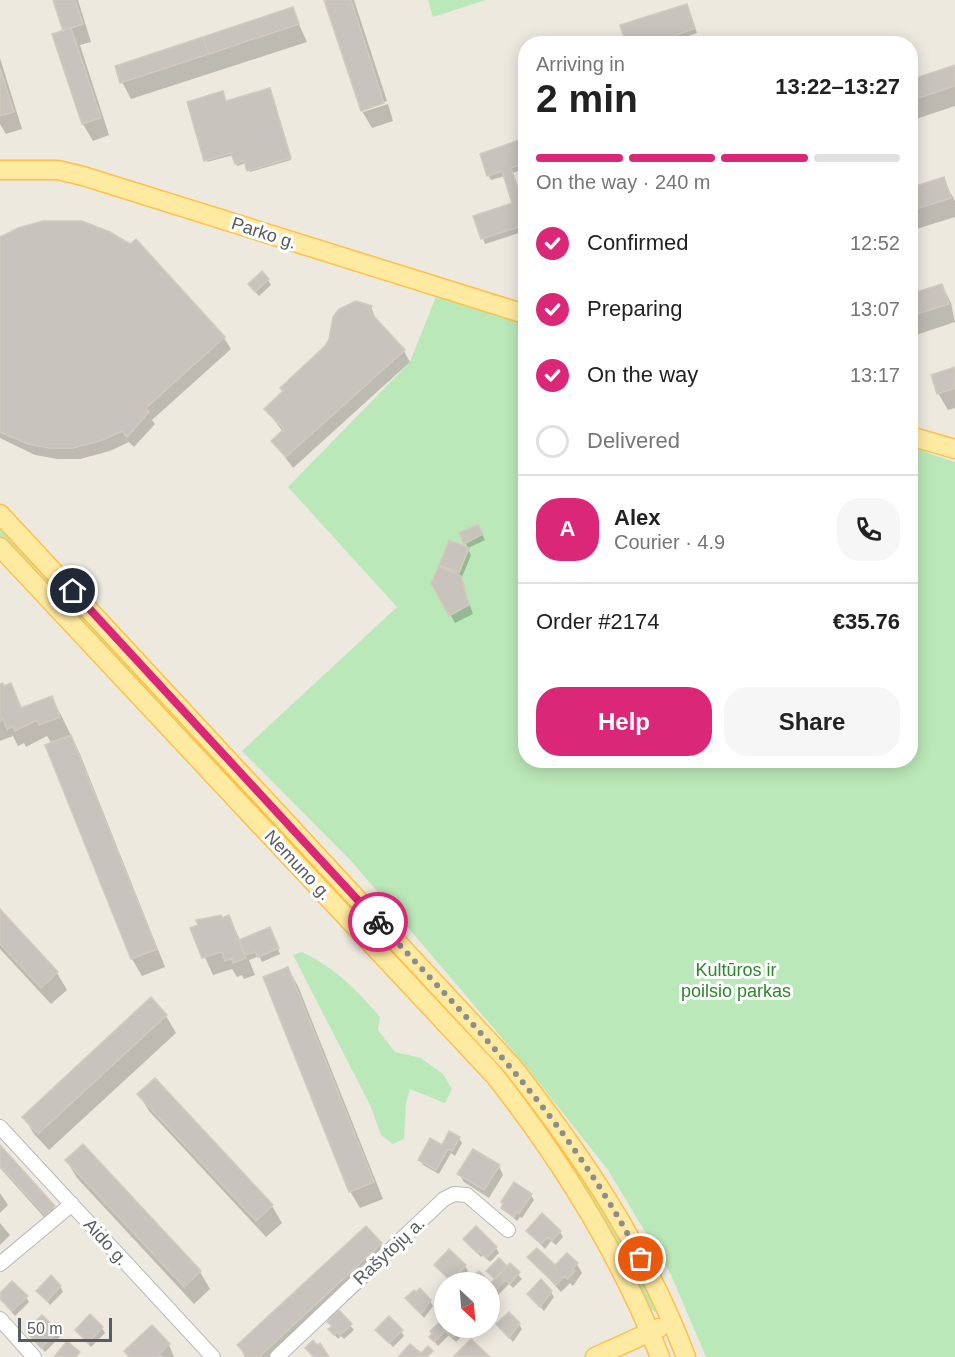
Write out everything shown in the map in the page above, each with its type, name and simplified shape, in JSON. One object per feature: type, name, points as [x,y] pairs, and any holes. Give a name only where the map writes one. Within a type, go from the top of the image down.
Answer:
[{"type":"main road","name":"Parko g.","points":[[0,170],[58,170],[518,312]]},
{"type":"main road","points":[[918,438],[955,449]]},
{"type":"main road","name":"Nemuno g.","points":[[0,514],[513,1067],[585,1161],[622,1224],[673,1322],[686,1357]]},
{"type":"main road","name":"Nemuno g.","points":[[0,547],[495,1076],[566,1172],[612,1252],[660,1357]]},
{"type":"main road","points":[[595,1357],[673,1322]]},
{"type":"street","name":"Aido g.","points":[[0,1127],[213,1357]]},
{"type":"street","name":"Rašytojų a.","points":[[278,1357],[444,1199],[454,1194],[468,1195],[508,1230]]},
{"type":"street","points":[[0,1264],[72,1203]]},
{"type":"street","points":[[0,1319],[34,1357]]},
{"type":"green space","points":[[428,0],[486,0],[433,17]]},
{"type":"green space","name":"Kultūros ir poilsio parkas","points":[[437,294],[518,320],[518,768],[918,768],[918,447],[955,462],[955,1357],[706,1357],[671,1275],[608,1170],[525,1065],[353,863],[242,751],[397,607],[288,487],[410,362]]},
{"type":"green space","points":[[0,529],[503,1067],[590,1184],[655,1308],[655,1312],[650,1309],[609,1228],[569,1162],[474,1042],[0,538]]},
{"type":"green space","points":[[302,952],[335,972],[362,997],[380,1017],[378,1030],[395,1052],[421,1058],[443,1074],[452,1089],[445,1103],[410,1089],[406,1103],[404,1139],[393,1144],[381,1135],[370,1105],[293,955]]},
{"type":"building","points":[[53,0],[75,0],[83,24],[63,31]]},
{"type":"building","points":[[324,0],[351,0],[384,103],[361,111]]},
{"type":"building","points":[[687,4],[695,28],[674,36],[623,36],[620,25]]},
{"type":"building","points":[[293,7],[299,24],[209,54],[203,37]]},
{"type":"building","points":[[71,28],[101,118],[82,124],[52,34]]},
{"type":"building","points":[[203,37],[209,54],[120,83],[115,66]]},
{"type":"building","points":[[955,65],[955,86],[918,98],[918,77]]},
{"type":"building","points":[[0,68],[14,112],[0,116]]},
{"type":"building","points":[[270,88],[291,158],[247,171],[244,161],[235,164],[231,153],[204,161],[187,102],[223,91],[226,101]]},
{"type":"building","points":[[518,140],[518,166],[511,168],[518,188],[518,227],[481,239],[473,216],[512,203],[502,171],[487,176],[480,154]]},
{"type":"building","points":[[944,177],[951,198],[918,208],[918,185]]},
{"type":"building","points":[[43,221],[82,221],[110,232],[130,244],[136,239],[225,337],[146,408],[149,412],[127,437],[122,431],[103,440],[73,448],[49,448],[28,444],[0,432],[0,237],[18,228]]},
{"type":"building","points":[[262,271],[269,279],[255,292],[248,284]]},
{"type":"building","points":[[942,284],[949,304],[918,314],[918,292]]},
{"type":"building","points":[[356,301],[372,306],[369,311],[405,350],[286,457],[271,441],[284,429],[264,409],[283,391],[280,388],[325,346],[329,339],[333,317],[339,309]]},
{"type":"building","points":[[955,367],[955,388],[937,394],[931,375]]},
{"type":"building","points":[[478,524],[483,534],[464,544],[459,533]]},
{"type":"building","points":[[449,540],[469,548],[459,573],[439,565]]},
{"type":"building","points":[[439,566],[461,576],[469,605],[449,616],[431,583]]},
{"type":"building","points":[[3,683],[4,686],[11,683],[21,708],[52,696],[60,717],[39,725],[37,720],[15,731],[13,727],[7,729],[3,719],[0,721],[0,684]]},
{"type":"building","points":[[71,735],[157,949],[131,959],[45,745]]},
{"type":"building","points":[[0,909],[58,972],[41,988],[0,944]]},
{"type":"building","points":[[221,915],[222,918],[229,915],[246,958],[233,963],[232,958],[225,961],[222,952],[202,958],[190,928],[198,925],[196,920]]},
{"type":"building","points":[[270,927],[279,948],[258,957],[255,952],[245,955],[239,940]]},
{"type":"building","points":[[288,967],[374,1182],[349,1192],[263,977]]},
{"type":"building","points":[[151,997],[167,1015],[38,1134],[22,1117]]},
{"type":"building","points":[[155,1078],[273,1205],[256,1221],[137,1094]]},
{"type":"building","points":[[449,1131],[460,1137],[452,1151],[448,1149],[436,1170],[418,1160],[430,1138],[442,1145]]},
{"type":"building","points":[[83,1144],[201,1271],[184,1287],[65,1160]]},
{"type":"building","points":[[0,1145],[55,1206],[45,1215],[0,1166]]},
{"type":"building","points":[[473,1149],[500,1165],[484,1190],[457,1174]]},
{"type":"building","points":[[514,1182],[532,1194],[519,1214],[516,1212],[514,1217],[501,1208],[503,1204],[501,1202]]},
{"type":"building","points":[[542,1213],[561,1231],[552,1241],[548,1237],[541,1244],[526,1231]]},
{"type":"building","points":[[366,1226],[382,1243],[259,1357],[248,1357],[237,1345]]},
{"type":"building","points":[[476,1226],[497,1247],[486,1258],[479,1251],[477,1253],[463,1239]]},
{"type":"building","points":[[537,1248],[555,1265],[567,1253],[578,1263],[572,1269],[575,1271],[567,1279],[565,1276],[556,1285],[527,1257]]},
{"type":"building","points":[[449,1249],[466,1265],[459,1272],[441,1272],[434,1265]]},
{"type":"building","points":[[499,1258],[507,1266],[500,1274],[486,1271]]},
{"type":"building","points":[[510,1263],[520,1272],[510,1284],[505,1280],[500,1286],[500,1273]]},
{"type":"building","points":[[51,1275],[61,1286],[47,1301],[36,1291]]},
{"type":"building","points":[[541,1279],[552,1291],[540,1307],[527,1294]]},
{"type":"building","points":[[12,1281],[28,1296],[12,1311],[0,1299],[0,1293]]},
{"type":"building","points":[[420,1288],[431,1300],[421,1314],[405,1298]]},
{"type":"building","points":[[339,1310],[352,1324],[340,1335],[337,1332],[334,1335],[328,1329],[332,1326],[327,1322]]},
{"type":"building","points":[[509,1312],[520,1323],[509,1338],[500,1328],[500,1320]]},
{"type":"building","points":[[90,1314],[103,1327],[88,1343],[75,1330]]},
{"type":"building","points":[[42,1315],[58,1331],[41,1348],[25,1331]]},
{"type":"building","points":[[389,1316],[403,1330],[389,1343],[375,1330]]},
{"type":"building","points":[[152,1325],[170,1344],[159,1354],[163,1357],[129,1357],[124,1351]]},
{"type":"building","points":[[434,1327],[434,1338],[438,1338],[434,1342],[429,1337],[432,1334],[430,1331]]},
{"type":"building","points":[[471,1339],[490,1357],[454,1356]]},
{"type":"building","points":[[313,1340],[317,1345],[320,1343],[329,1357],[314,1357],[305,1348]]},
{"type":"building","points":[[67,1341],[80,1352],[76,1357],[54,1357]]},
{"type":"building","points":[[410,1344],[421,1353],[428,1346],[433,1351],[427,1357],[398,1357]]},
{"type":"way so far","points":[[378,922],[513,1067],[549,1113],[585,1161],[641,1259]]},
{"type":"route","points":[[73,591],[378,922]]}]
